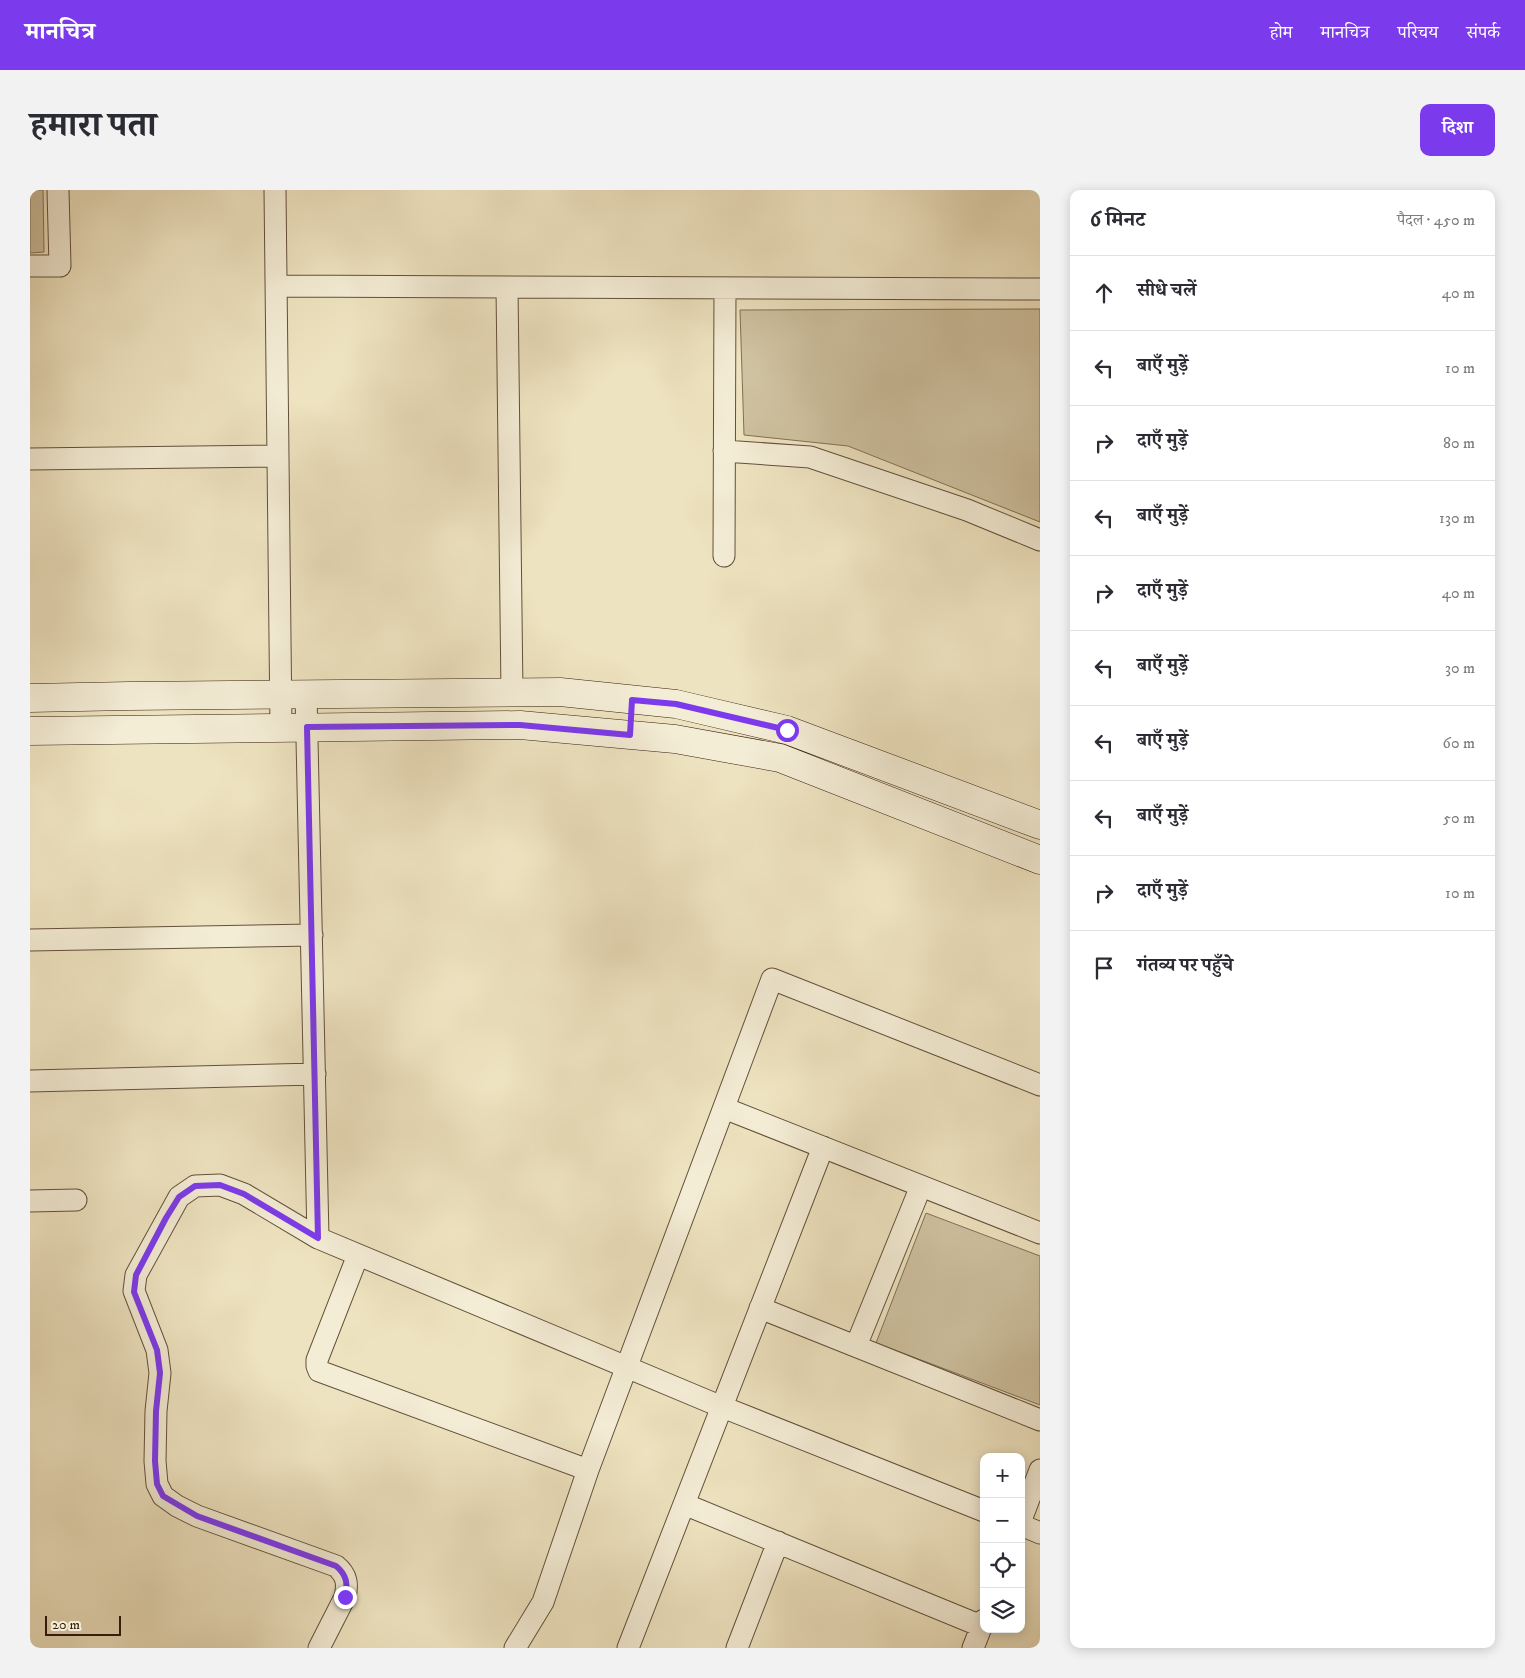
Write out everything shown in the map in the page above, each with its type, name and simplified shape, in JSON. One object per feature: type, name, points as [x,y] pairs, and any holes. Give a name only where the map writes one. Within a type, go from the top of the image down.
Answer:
[{"type":"street","points":[[30,266],[60,266],[58,190]]},
{"type":"street","points":[[276,190],[278,456],[294,727],[312,935],[318,1238]]},
{"type":"street","points":[[276,286],[1040,289]]},
{"type":"street","points":[[507,287],[512,693]]},
{"type":"street","points":[[724,556],[725,288]]},
{"type":"street","points":[[724,451],[810,457],[967,510],[1040,540]]},
{"type":"street","points":[[30,459],[278,456]]},
{"type":"street","points":[[30,698],[560,692],[676,704],[787,730],[1040,826]]},
{"type":"street","points":[[630,735],[632,700]]},
{"type":"street","points":[[30,731],[520,725],[675,739],[780,758],[1040,860]]},
{"type":"street","points":[[30,940],[312,935]]},
{"type":"street","points":[[516,1648],[543,1602],[588,1470],[772,979],[1040,1085]]},
{"type":"street","points":[[30,1081],[315,1074]]},
{"type":"street","points":[[724,1108],[1040,1233]]},
{"type":"street","points":[[628,1648],[823,1147]]},
{"type":"street","points":[[319,1648],[345,1597],[347,1588],[343,1572],[336,1566],[197,1516],[163,1496],[157,1484],[155,1461],[156,1411],[160,1373],[157,1350],[134,1292],[136,1275],[179,1197],[195,1186],[220,1185],[244,1194],[318,1238],[626,1368],[980,1509]]},
{"type":"street","points":[[856,1346],[921,1186]]},
{"type":"street","points":[[30,1201],[76,1200]]},
{"type":"street","points":[[358,1255],[317,1360],[319,1371],[588,1470]]},
{"type":"street","points":[[760,1308],[1040,1420]]},
{"type":"street","points":[[1025,1509],[1040,1470]]},
{"type":"street","points":[[684,1504],[980,1622]]},
{"type":"street","points":[[1025,1527],[1040,1533]]},
{"type":"street","points":[[737,1648],[778,1542]]},
{"type":"street","points":[[973,1648],[980,1630]]},
{"type":"shaded area","points":[[30,190],[43,190],[44,252],[30,253]]},
{"type":"shaded area","points":[[1040,309],[1040,522],[848,446],[744,435],[740,310]]},
{"type":"shaded area","points":[[926,1213],[1040,1256],[1040,1405],[876,1343]]},
{"type":"route","points":[[345,1597],[346,1579],[343,1572],[336,1566],[197,1516],[177,1506],[163,1496],[157,1484],[155,1461],[156,1411],[160,1373],[157,1350],[134,1292],[136,1275],[166,1218],[179,1197],[195,1186],[220,1185],[244,1194],[318,1238],[307,727],[520,725],[630,735],[632,700],[676,704],[787,730]]}]
